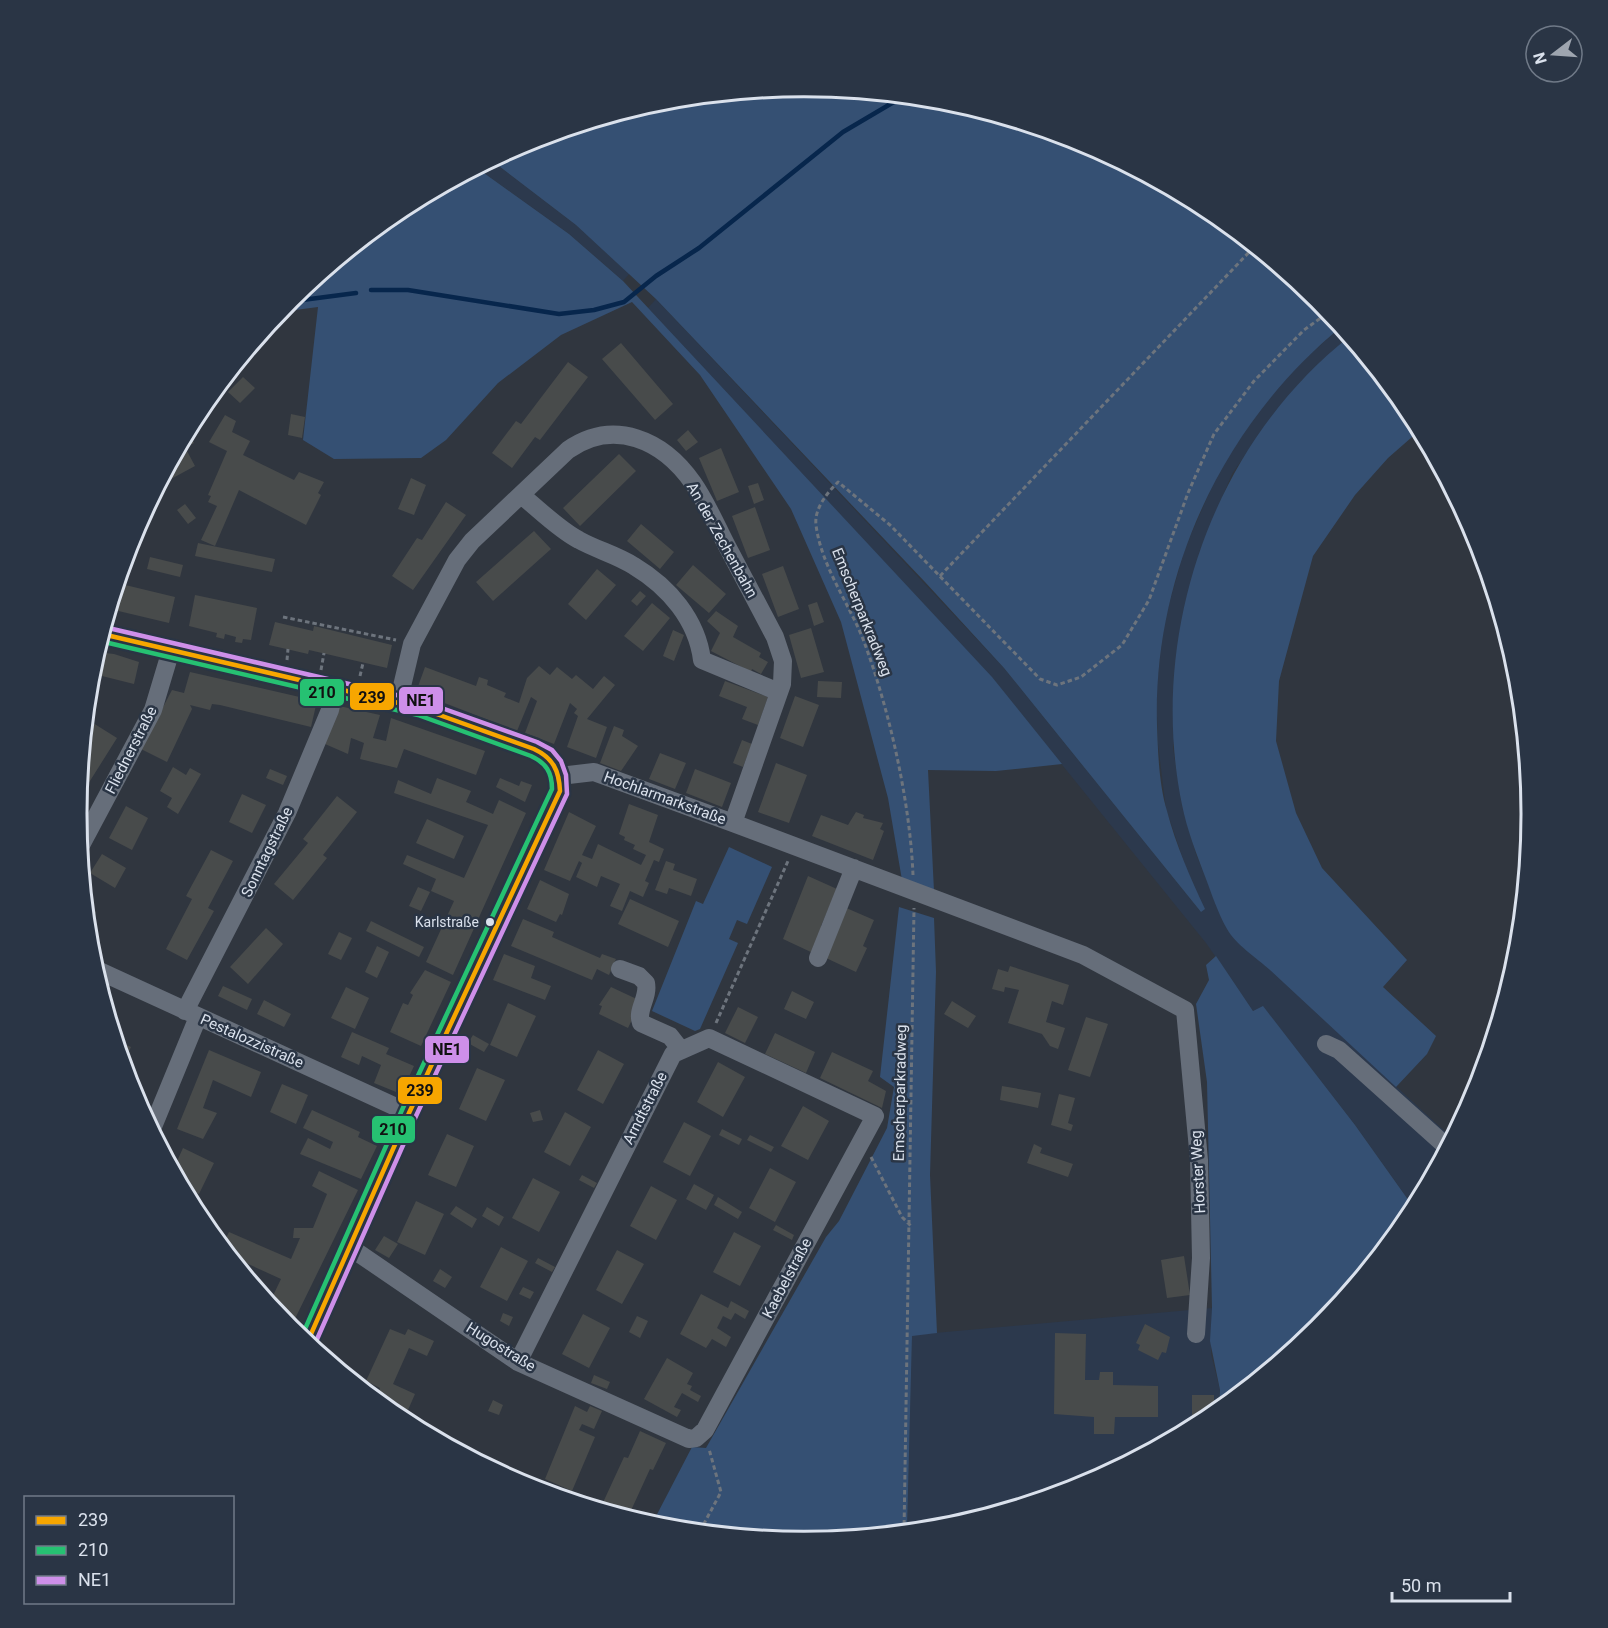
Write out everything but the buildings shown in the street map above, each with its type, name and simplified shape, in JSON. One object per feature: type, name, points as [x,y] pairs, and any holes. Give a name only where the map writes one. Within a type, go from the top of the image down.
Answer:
[{"type":"street","name":"An der Zechenbahn","points":[[398,703],[412,644],[457,560],[472,541],[568,450],[593,436],[631,435],[661,452],[694,484],[775,637],[784,674],[733,823]]},
{"type":"street","points":[[521,495],[578,540],[635,566],[669,594],[682,608],[696,631],[702,660],[779,692]]},
{"type":"street","points":[[109,636],[398,703],[543,753],[554,762],[560,776],[560,791],[409,1113],[311,1334]]},
{"type":"street","name":"Fliednerstraße","points":[[88,832],[153,710],[171,650]]},
{"type":"street","name":"Sonntagstraße","points":[[156,1119],[192,1014],[287,813],[330,710],[335,688]]},
{"type":"street","name":"Hochlarmarkstraße","points":[[560,776],[594,772],[854,868],[1083,955],[1185,1010]]},
{"type":"street","points":[[818,958],[854,868]]},
{"type":"street","points":[[620,969],[639,976],[646,983],[646,998],[639,1016],[641,1023],[670,1036],[681,1050],[710,1038]]},
{"type":"street","name":"Pestalozzistraße","points":[[105,974],[409,1113]]},
{"type":"street","name":"Horster Weg","points":[[1185,1010],[1199,1160],[1201,1258],[1196,1334]]},
{"type":"street","name":"Kaebelstraße","points":[[697,1437],[705,1430],[874,1116],[710,1038]]},
{"type":"street","points":[[1326,1044],[1339,1050],[1441,1142]]},
{"type":"street","name":"Arndtstraße","points":[[518,1362],[673,1054],[681,1050]]},
{"type":"street","name":"Hugostraße","points":[[351,1248],[518,1362],[688,1439],[697,1437]]},
{"type":"path","points":[[940,576],[1249,252]]},
{"type":"path","name":"Emscherparkradweg","points":[[904,1524],[910,1226],[912,845],[894,749],[869,656],[855,619],[828,564],[816,524],[823,499],[838,482],[890,525],[1014,655],[1040,679],[1057,685],[1080,677],[1101,664],[1122,645],[1149,600],[1188,493],[1214,434],[1254,381],[1304,330],[1321,318]]},
{"type":"path","points":[[283,616],[412,644]]},
{"type":"path","points":[[710,1038],[794,846]]},
{"type":"path","points":[[861,1141],[902,1217],[910,1226]]},
{"type":"path","points":[[697,1437],[709,1448],[722,1492],[704,1524]]},
{"type":"shaded area","points":[[804,97],[898,103],[990,121],[1034,135],[1121,171],[1162,193],[1240,245],[1277,275],[1335,333],[1299,366],[1262,409],[1230,455],[1203,505],[1182,558],[1167,612],[1159,668],[1158,758],[1164,801],[1189,873],[1205,909],[1201,912],[1004,668],[925,582],[656,299],[576,225],[499,166],[574,135],[618,121],[710,103]]},
{"type":"shaded area","points":[[499,166],[576,225],[630,273],[623,281],[569,234],[484,173]]},
{"type":"shaded area","points":[[484,173],[569,234],[623,281],[992,677],[1062,764],[996,771],[928,770],[934,891],[902,880],[888,798],[841,622],[791,509],[700,375],[632,302],[561,335],[498,383],[446,440],[421,458],[334,459],[303,440],[318,307],[294,310],[331,275],[368,245],[446,193]]},
{"type":"shaded area","points":[[656,299],[1004,668],[1201,912],[1166,809],[1158,744],[1156,690],[1165,618],[1185,548],[1220,468],[1256,415],[1293,369],[1335,332],[1343,341],[1302,380],[1266,425],[1232,474],[1199,553],[1173,748],[1182,806],[1196,854],[1228,931],[1446,1133],[1408,1200],[1355,1125],[1263,1007],[1253,1011],[1206,943],[992,678],[648,308]]},
{"type":"shaded area","points":[[1344,342],[1373,378],[1413,436],[1388,458],[1355,495],[1313,556],[1279,681],[1276,741],[1296,813],[1322,868],[1407,960],[1383,987],[1436,1036],[1427,1054],[1396,1087],[1231,935],[1213,898],[1182,805],[1174,741],[1174,675],[1183,611],[1201,548],[1227,488],[1260,432],[1301,381]]},
{"type":"shaded area","points":[[729,847],[772,867],[747,924],[737,920],[729,939],[738,943],[700,1029],[695,1031],[652,1011],[696,901],[703,904]]},
{"type":"shaded area","points":[[899,907],[934,918],[936,972],[930,1175],[937,1333],[912,1336],[907,1523],[804,1531],[710,1525],[656,1515],[692,1447],[706,1448],[826,1237],[839,1221],[887,1128],[894,1087],[880,1077]]},
{"type":"shaded area","points":[[1216,956],[1253,1011],[1263,1006],[1355,1125],[1408,1200],[1373,1250],[1311,1321],[1277,1353],[1220,1397],[1210,1341],[1212,1308],[1207,1082],[1196,1004],[1209,980],[1206,965]]},
{"type":"shaded area","points":[[1212,1308],[1211,1354],[1220,1390],[1220,1397],[1162,1435],[1078,1476],[990,1507],[907,1523],[912,1335]]},
{"type":"waterway","points":[[371,290],[408,290],[559,314],[594,310],[624,302],[656,276],[699,248],[843,132],[893,103]]},
{"type":"waterway","points":[[305,300],[356,293]]},
{"type":"transit line","name":"NE1","points":[[111,629],[422,701],[537,742],[552,750],[561,761],[566,775],[567,794],[416,1116],[317,1340]]},
{"type":"transit line","name":"239","points":[[109,636],[420,708],[534,749],[546,756],[554,766],[558,777],[560,791],[409,1113],[311,1334]]},
{"type":"transit line","name":"210","points":[[108,643],[418,715],[531,756],[544,765],[551,778],[552,789],[402,1110],[305,1329]]},
{"type":"place","name":"Karlstraße","points":[[490,922]]}]
